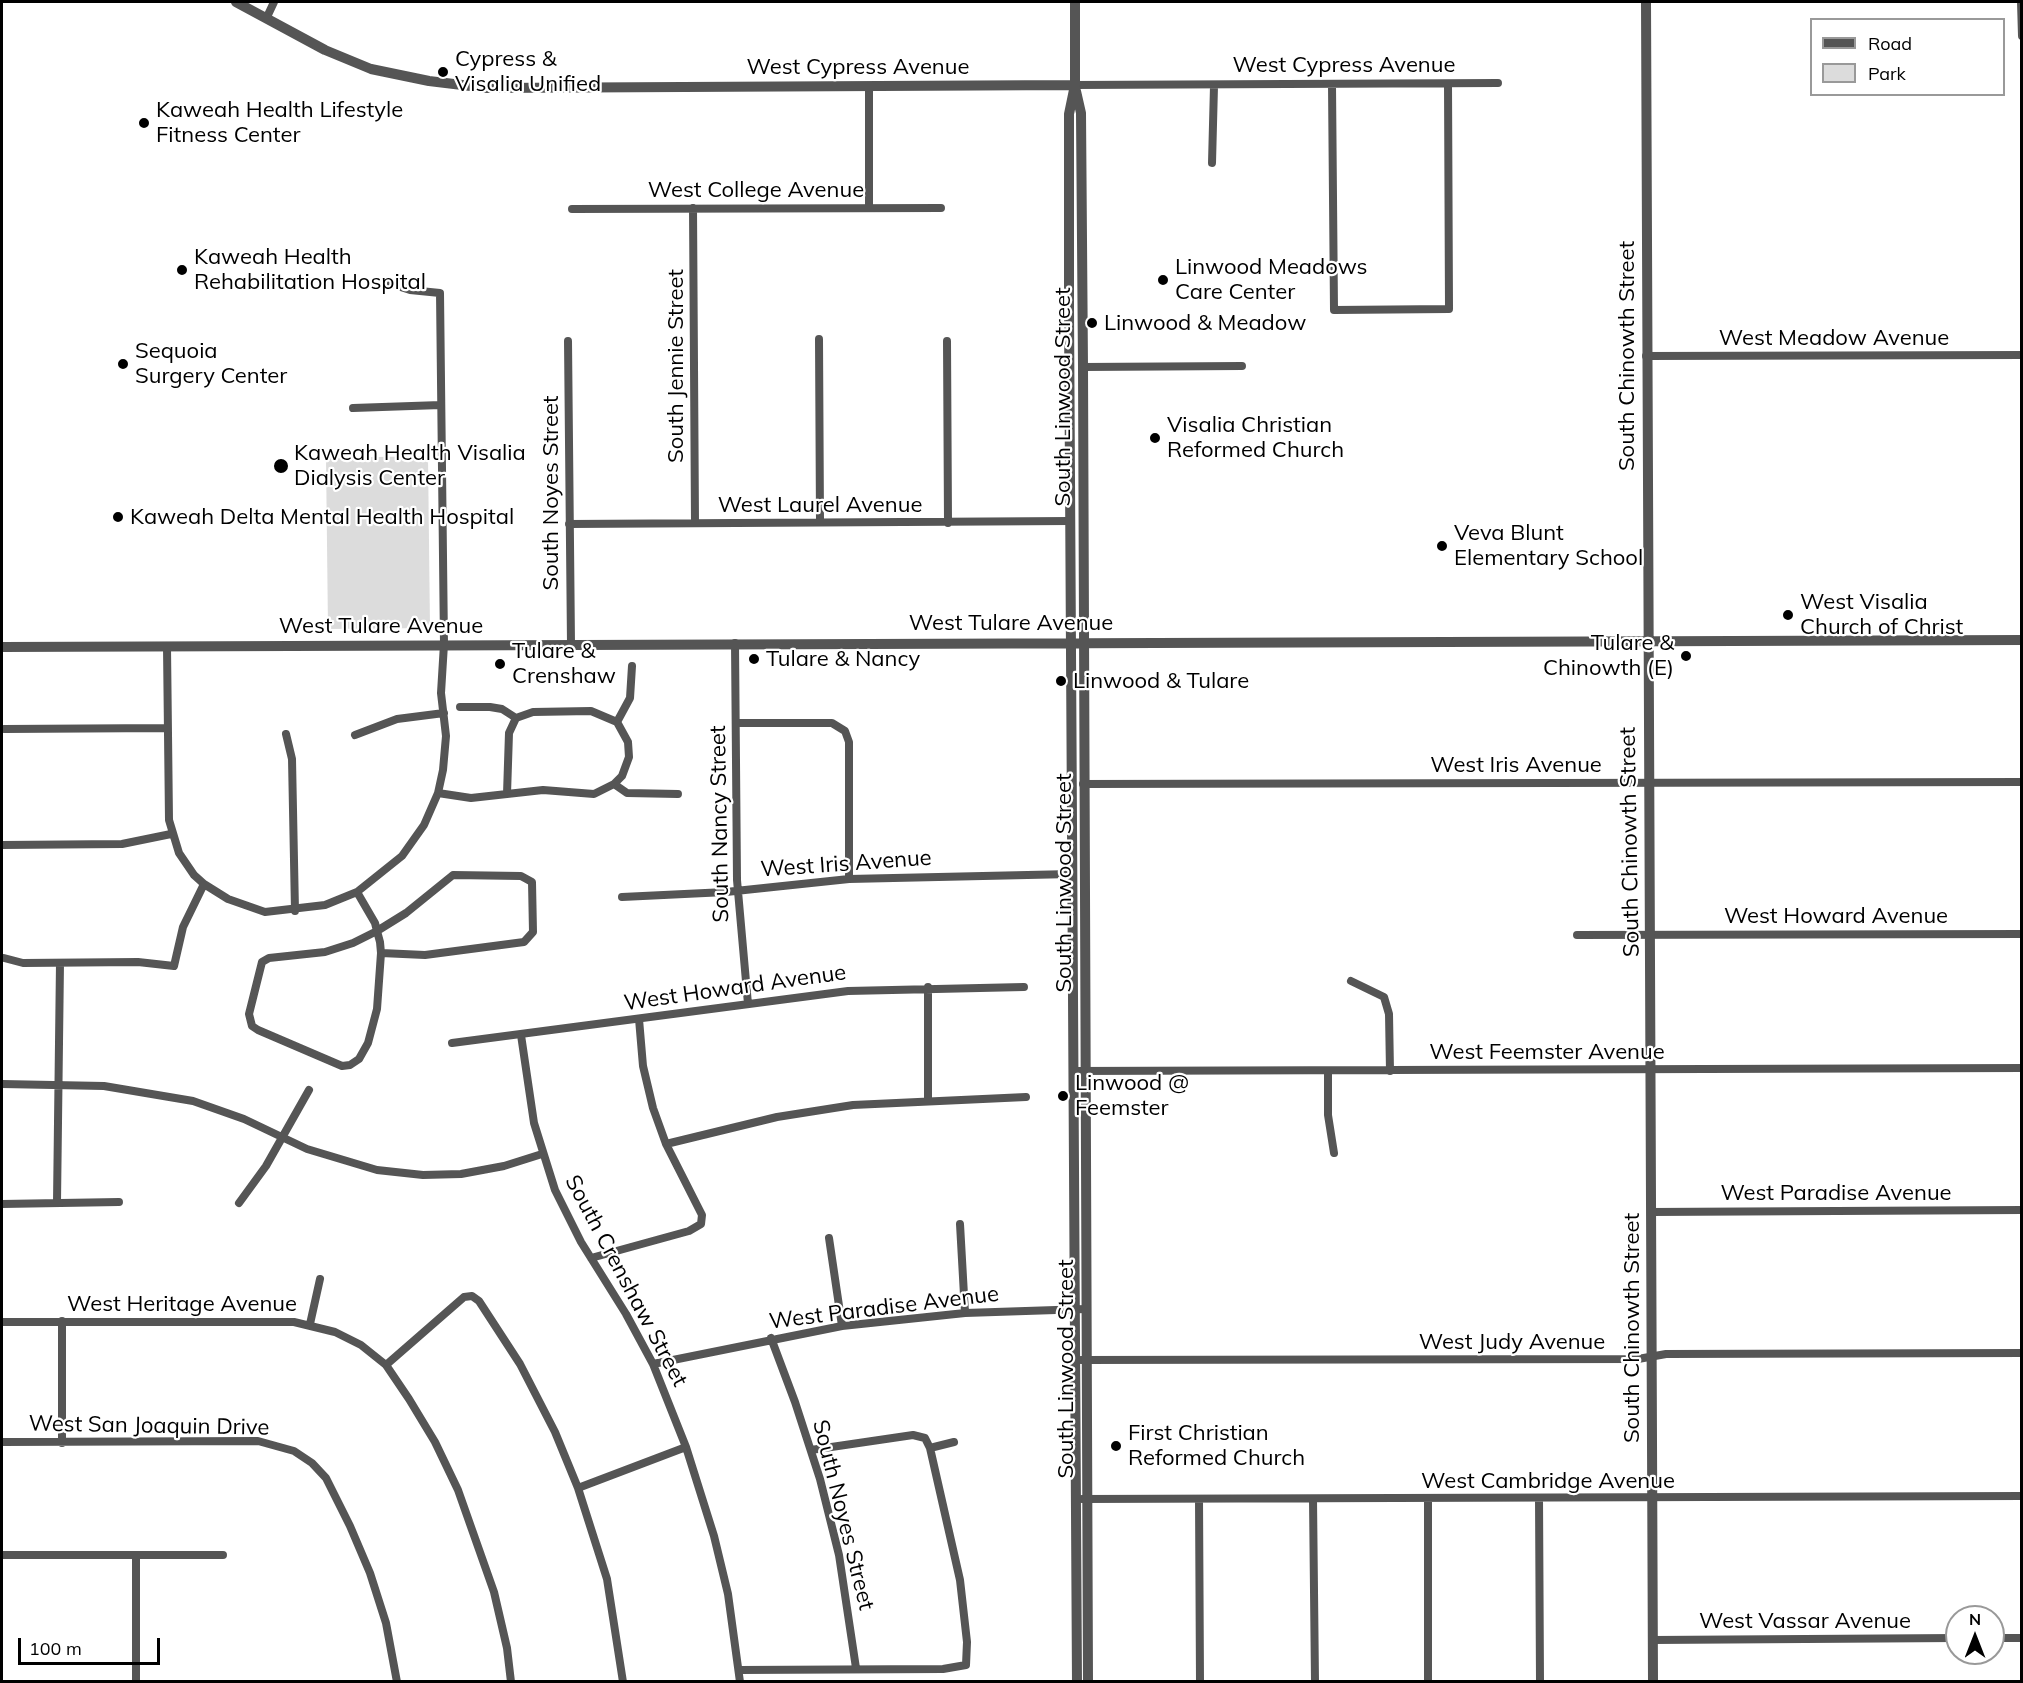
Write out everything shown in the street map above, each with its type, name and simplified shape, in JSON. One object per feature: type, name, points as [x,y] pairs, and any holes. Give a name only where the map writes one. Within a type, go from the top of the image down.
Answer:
[{"type":"street","name":"West Cypress Avenue","points":[[236,2],[325,50],[371,69],[429,81],[477,87],[1214,86],[1498,83]]},
{"type":"street","points":[[267,17],[274,2]]},
{"type":"street","name":"South Linwood Street","points":[[1075,2],[1075,85],[1069,114],[1070,521],[1083,784],[1079,1071],[1080,1309],[1086,1360],[1077,1682]]},
{"type":"street","name":"South Chinowth Street","points":[[1646,2],[1653,1682]]},
{"type":"street","points":[[2021,2],[2022,36]]},
{"type":"street","points":[[1332,85],[1334,310],[1449,309],[1448,84]]},
{"type":"street","name":"South Linwood Street","points":[[1075,85],[1081,113],[1083,367],[1082,506],[1071,797],[1079,1071]]},
{"type":"street","points":[[869,86],[869,207]]},
{"type":"street","points":[[1212,164],[1214,86]]},
{"type":"street","name":"South Jennie Street","points":[[693,208],[694,523]]},
{"type":"street","name":"West College Avenue","points":[[572,209],[940,208]]},
{"type":"street","points":[[167,646],[171,834],[178,853],[194,875],[204,884],[216,893],[246,907],[265,912],[295,910],[325,905],[357,892],[402,856],[424,825],[438,793],[446,753],[441,693],[444,644],[440,293],[410,290],[385,282]]},
{"type":"street","points":[[1069,309],[1075,326],[1075,360],[1083,367],[1242,366]]},
{"type":"street","points":[[819,339],[820,522]]},
{"type":"street","name":"South Noyes Street","points":[[568,341],[570,644]]},
{"type":"street","points":[[947,341],[948,523]]},
{"type":"street","name":"West Meadow Avenue","points":[[1646,356],[2022,355]]},
{"type":"street","points":[[353,408],[441,405]]},
{"type":"street","points":[[1070,521],[1077,519],[1082,506]]},
{"type":"street","name":"West Laurel Avenue","points":[[569,524],[1070,521]]},
{"type":"street","name":"West Tulare Avenue","points":[[2,647],[2022,640]]},
{"type":"street","name":"South Nancy Street","points":[[735,643],[737,891],[748,1004]]},
{"type":"street","points":[[617,722],[630,698],[632,666]]},
{"type":"street","points":[[460,707],[502,709],[516,718]]},
{"type":"street","points":[[438,793],[471,798],[507,794],[543,790],[594,794],[614,784],[622,777],[629,757],[628,741],[617,722],[591,711],[533,712],[516,718],[509,733],[507,794]]},
{"type":"street","points":[[356,735],[397,719],[444,713]]},
{"type":"street","points":[[736,723],[832,723],[845,731],[849,742],[849,879]]},
{"type":"street","points":[[4,729],[167,728]]},
{"type":"street","points":[[286,734],[292,759],[295,910]]},
{"type":"street","name":"West Iris Avenue","points":[[1083,784],[2022,782]]},
{"type":"street","points":[[614,784],[627,793],[678,794]]},
{"type":"street","points":[[1071,797],[1077,787],[1083,784]]},
{"type":"street","points":[[2,845],[122,844],[171,834]]},
{"type":"street","name":"West Iris Avenue","points":[[622,897],[737,891],[849,879],[1072,874]]},
{"type":"street","points":[[357,892],[377,931],[381,953],[375,1024],[359,1059],[350,1065],[342,1066],[252,1026],[249,1014],[262,962],[268,958],[325,952],[353,943],[377,931],[406,913],[453,875],[521,876],[532,882],[533,932],[524,942],[425,955],[381,953]]},
{"type":"street","points":[[4,958],[23,963],[138,962],[174,966],[183,927],[204,884]]},
{"type":"street","name":"West Howard Avenue","points":[[1577,935],[2022,934]]},
{"type":"street","points":[[57,1202],[60,963]]},
{"type":"street","points":[[1351,981],[1384,997],[1389,1014],[1390,1071]]},
{"type":"street","points":[[928,987],[928,1101]]},
{"type":"street","name":"West Howard Avenue","points":[[452,1043],[848,991],[928,987],[1024,987]]},
{"type":"street","points":[[591,1258],[689,1231],[701,1224],[702,1215],[666,1144],[653,1108],[643,1066],[639,1019]]},
{"type":"street","name":"South Crenshaw Street","points":[[521,1035],[528,1095],[542,1154],[569,1220],[626,1314],[653,1364],[686,1447],[717,1548],[728,1594],[740,1682]]},
{"type":"street","name":"West Feemster Avenue","points":[[1079,1071],[2022,1068]]},
{"type":"street","points":[[1328,1071],[1328,1115],[1334,1153]]},
{"type":"street","points":[[2,1084],[104,1086],[193,1101],[236,1116],[335,1159],[377,1170],[423,1174],[461,1174],[504,1166],[542,1154]]},
{"type":"street","points":[[239,1203],[252,1186],[309,1090]]},
{"type":"street","points":[[666,1144],[777,1117],[854,1105],[1026,1098]]},
{"type":"street","points":[[2,1204],[119,1202]]},
{"type":"street","name":"West Paradise Avenue","points":[[1651,1212],[2022,1210]]},
{"type":"street","points":[[960,1224],[965,1313]]},
{"type":"street","points":[[829,1238],[842,1326]]},
{"type":"street","points":[[310,1323],[320,1279]]},
{"type":"street","points":[[386,1365],[464,1297],[472,1296],[479,1301],[520,1364],[555,1432],[578,1488],[607,1579],[623,1682]]},
{"type":"street","name":"South Linwood Street","points":[[1080,1309],[1074,1360],[1088,1682]]},
{"type":"street","name":"West Paradise Avenue","points":[[653,1364],[771,1338],[842,1326],[965,1313],[1080,1309]]},
{"type":"street","points":[[62,1321],[62,1443]]},
{"type":"street","name":"West Heritage Avenue","points":[[2,1322],[257,1321],[310,1323],[361,1345],[386,1365],[435,1442],[462,1501],[494,1592],[507,1648],[511,1682]]},
{"type":"street","name":"South Noyes Street","points":[[771,1338],[811,1449],[839,1555],[856,1668]]},
{"type":"street","name":"West Judy Avenue","points":[[1074,1360],[1375,1361],[1652,1357],[1666,1354],[2022,1353]]},
{"type":"street","points":[[739,1670],[943,1669],[966,1665],[967,1642],[960,1580],[930,1448],[925,1438],[913,1436],[811,1449]]},
{"type":"street","name":"West San Joaquin Drive","points":[[2,1442],[258,1442],[294,1451],[312,1463],[326,1479],[350,1526],[370,1573],[386,1623],[397,1682]]},
{"type":"street","points":[[930,1448],[954,1442]]},
{"type":"street","points":[[578,1488],[686,1447]]},
{"type":"street","name":"West Cambridge Avenue","points":[[1081,1498],[2022,1496]]},
{"type":"street","points":[[1539,1498],[1540,1682]]},
{"type":"street","points":[[1199,1499],[1200,1682]]},
{"type":"street","points":[[1313,1499],[1315,1682]]},
{"type":"street","points":[[1428,1499],[1428,1682]]},
{"type":"street","points":[[2,1555],[223,1555]]},
{"type":"street","points":[[136,1555],[136,1682]]},
{"type":"street","name":"West Vassar Avenue","points":[[1653,1640],[1945,1638]]},
{"type":"street","points":[[2005,1638],[2022,1638]]},
{"type":"green space","points":[[428,456],[430,628],[328,629],[326,458]]},
{"type":"place","name":"Cypress & Visalia Unified","points":[[443,72]]},
{"type":"place","name":"Kaweah Health Lifestyle Fitness Center","points":[[144,123]]},
{"type":"place","name":"Kaweah Health Rehabilitation Hospital","points":[[182,270]]},
{"type":"place","name":"Linwood Meadows Care Center","points":[[1163,280]]},
{"type":"place","name":"Linwood & Meadow","points":[[1092,323]]},
{"type":"place","name":"Sequoia Surgery Center","points":[[123,364]]},
{"type":"place","name":"Visalia Christian Reformed Church","points":[[1155,438]]},
{"type":"place","name":"Kaweah Health Visalia Dialysis Center","points":[[281,466]]},
{"type":"place","name":"Kaweah Delta Mental Health Hospital","points":[[118,517]]},
{"type":"place","name":"Veva Blunt Elementary School","points":[[1442,546]]},
{"type":"place","name":"West Visalia Church of Christ","points":[[1788,615]]},
{"type":"place","name":"Tulare & Chinowth (E)","points":[[1686,656]]},
{"type":"place","name":"Tulare & Nancy","points":[[754,659]]},
{"type":"place","name":"Tulare & Crenshaw","points":[[500,664]]},
{"type":"place","name":"Linwood & Tulare","points":[[1061,681]]},
{"type":"place","name":"Linwood @ Feemster","points":[[1063,1096]]},
{"type":"place","name":"First Christian Reformed Church","points":[[1116,1446]]}]
